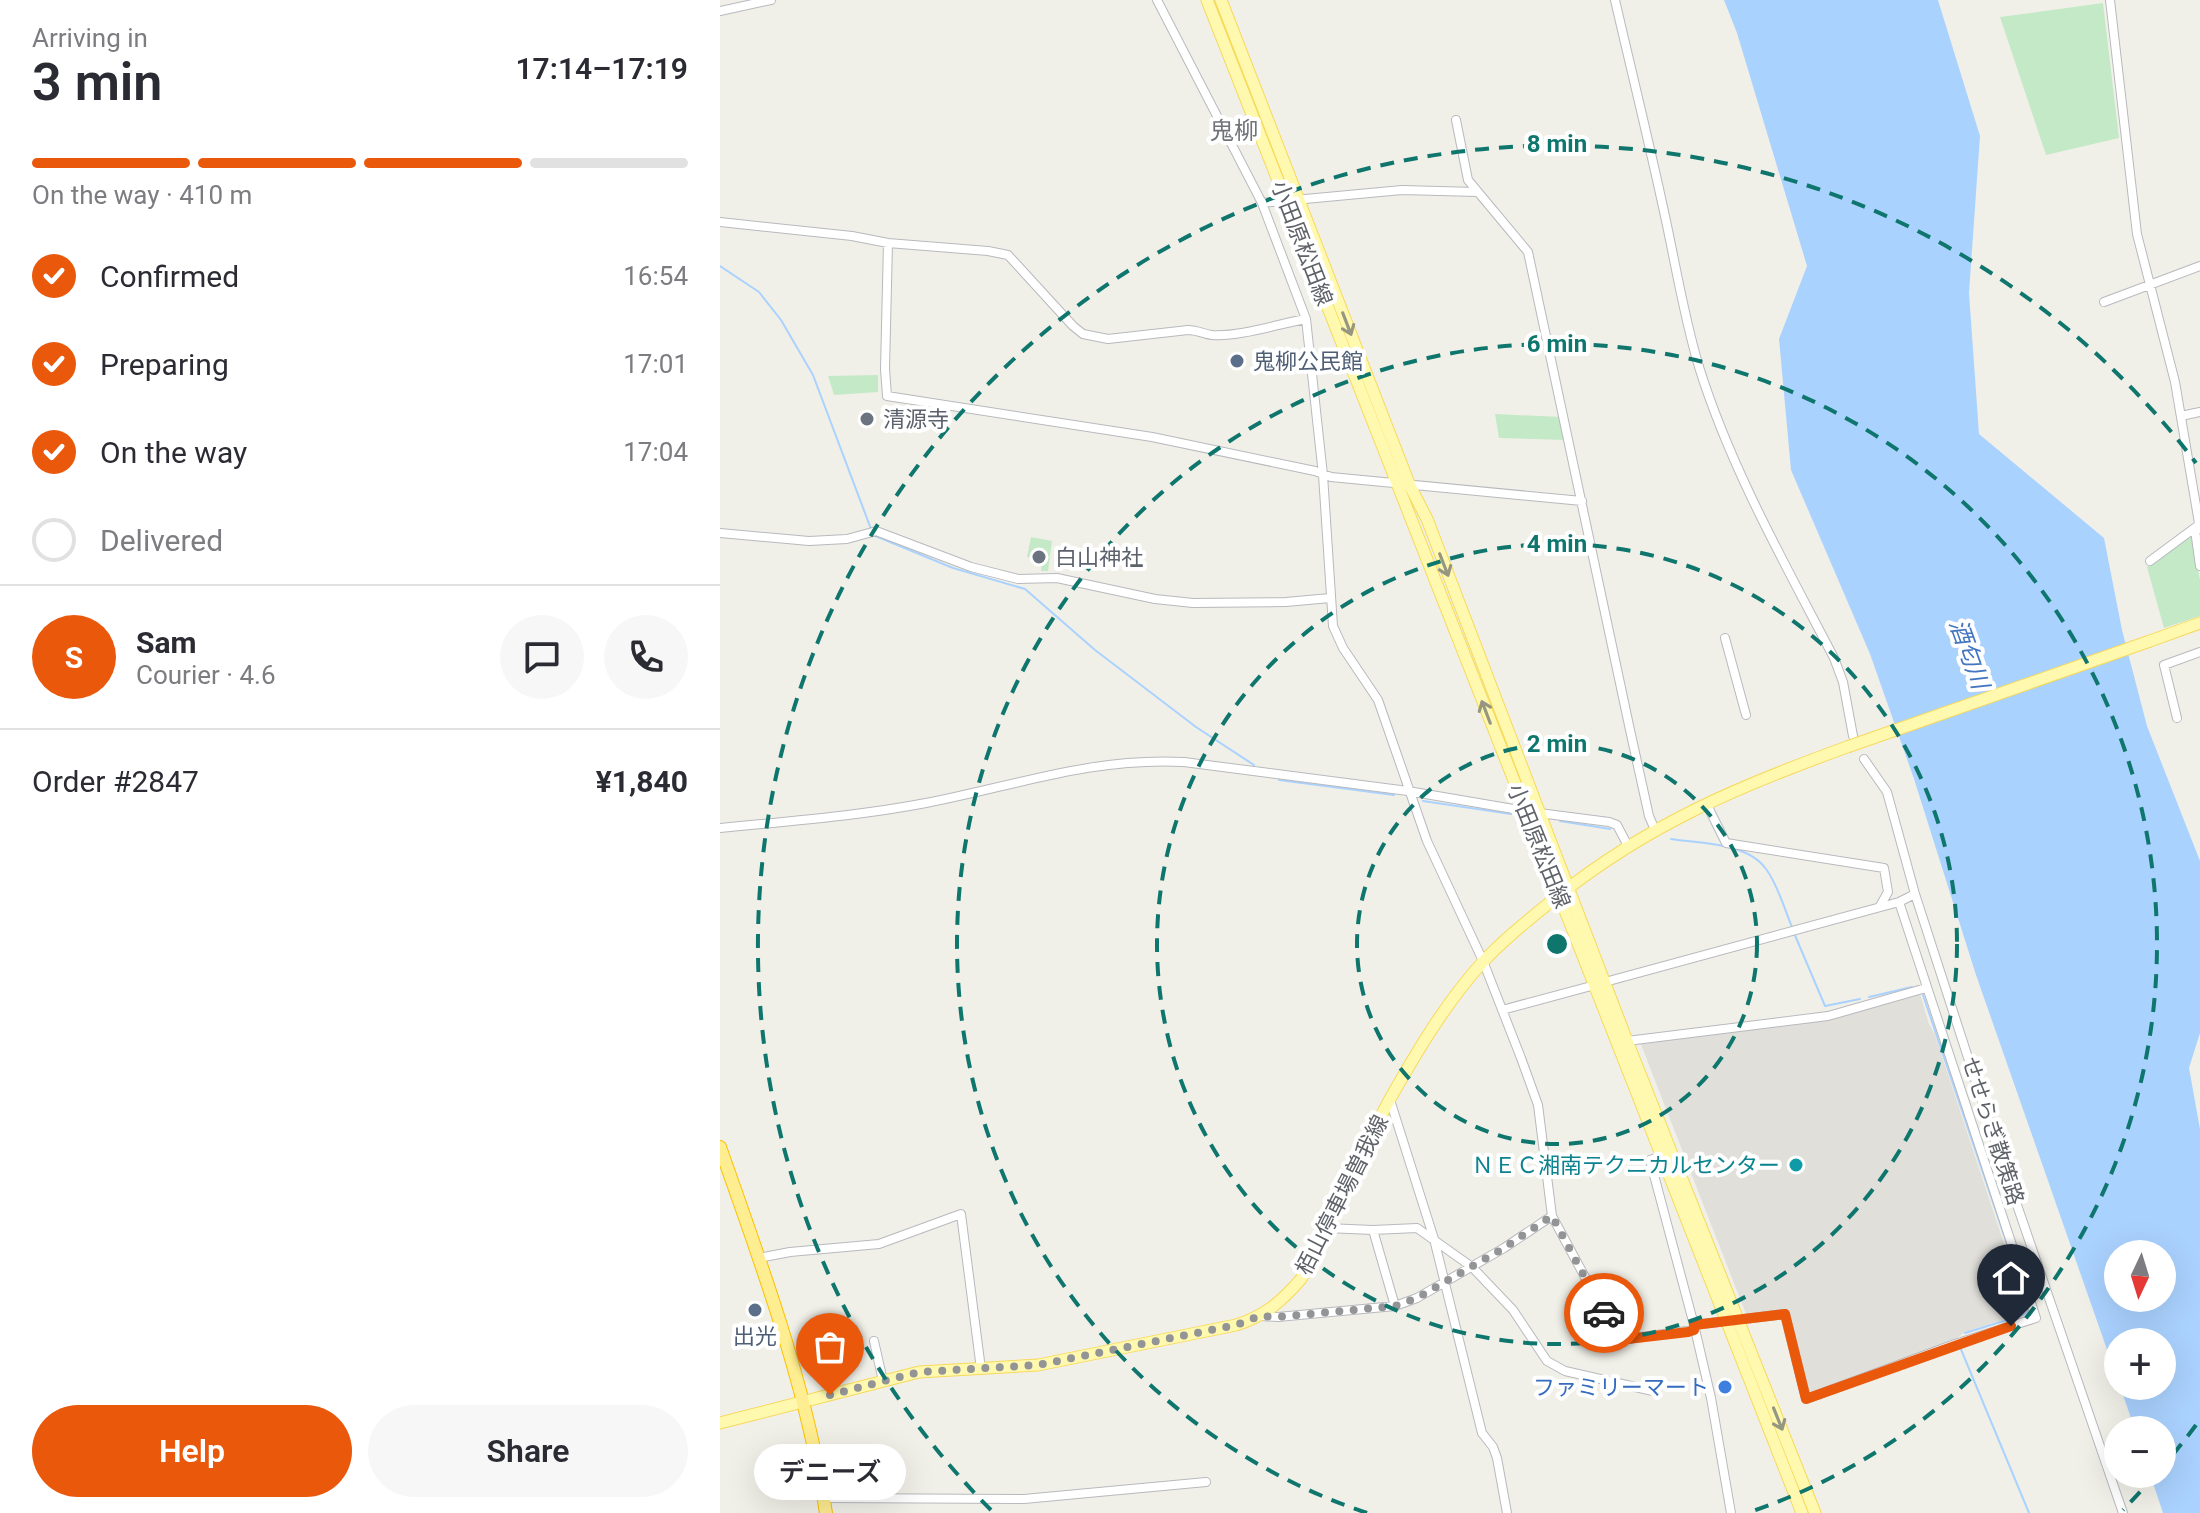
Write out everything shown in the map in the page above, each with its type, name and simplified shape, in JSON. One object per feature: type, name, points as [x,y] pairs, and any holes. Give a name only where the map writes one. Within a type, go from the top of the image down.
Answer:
[{"type":"highway","points":[[720,1147],[759,1258],[803,1402],[826,1513]]},
{"type":"main road","name":"小田原松田線","points":[[1207,0],[1410,486],[1427,519],[1539,813],[1564,892],[1662,1156],[1815,1513]]},
{"type":"main road","name":"小田原松田線","points":[[1221,0],[1396,483],[1525,811],[1564,892]]},
{"type":"main road","name":"栢山停車場曽我線","points":[[720,1423],[919,1372],[1060,1361],[1236,1325],[1260,1316],[1283,1300],[1301,1279],[1390,1100],[1453,999],[1483,961],[1538,911],[1631,844],[1706,802],[1762,777],[1850,741],[2200,623]]},
{"type":"main road","name":"小田原松田線","points":[[1600,983],[1627,1041],[1802,1513]]},
{"type":"street","points":[[720,11],[771,0]]},
{"type":"street","points":[[1157,0],[1262,203],[1306,319],[1323,475],[1333,626],[1343,648],[1378,700],[1408,791],[1483,961],[1538,1105],[1552,1216],[1619,1340],[1785,1314],[1806,1399],[2036,1318],[1912,954],[1899,902]]},
{"type":"street","points":[[1615,0],[1664,209],[1676,276],[1699,364],[1739,469],[1834,658],[1843,682],[1850,741]]},
{"type":"street","points":[[2110,0],[2137,234],[2181,416],[2199,527],[2200,566]]},
{"type":"street","points":[[1456,120],[1468,180],[1528,252],[1654,831]]},
{"type":"street","points":[[1262,203],[1402,190],[1477,192]]},
{"type":"street","points":[[720,222],[1008,255],[1073,326],[1083,334],[1096,338],[1188,330],[1210,335],[1229,334],[1306,319]]},
{"type":"street","points":[[888,243],[887,396],[1152,437],[1323,475],[1582,501]]},
{"type":"street","points":[[2104,302],[2200,266]]},
{"type":"street","points":[[2181,416],[2200,412]]},
{"type":"street","points":[[2150,561],[2199,527]]},
{"type":"street","points":[[720,533],[809,541],[847,539],[876,531],[971,567],[1018,579],[1057,578],[1167,600],[1234,603],[1330,598]]},
{"type":"street","points":[[1725,638],[1746,715]]},
{"type":"street","points":[[2177,718],[2164,665],[2200,652]]},
{"type":"street","name":"せせらぎ散策路","points":[[1864,759],[1887,792],[1915,894],[1995,1141],[2123,1513]]},
{"type":"street","points":[[720,828],[875,811],[1104,763],[1149,760],[1408,791],[1525,811]]},
{"type":"street","points":[[1706,802],[1726,843],[1884,868],[1888,892],[1880,907]]},
{"type":"street","points":[[1539,813],[1609,822],[1617,825],[1631,844]]},
{"type":"street","points":[[1502,1010],[1899,902],[1915,894]]},
{"type":"street","points":[[1627,1041],[1828,1016],[1864,1000],[1926,988]]},
{"type":"street","points":[[1390,1100],[1434,1239],[1482,1433],[1497,1458],[1507,1513]]},
{"type":"street","points":[[1662,1156],[1650,1160],[1711,1398],[1731,1513]]},
{"type":"street","points":[[759,1258],[879,1244],[961,1214],[981,1369]]},
{"type":"street","points":[[1260,1316],[1395,1306],[1417,1298],[1472,1267],[1552,1216]]},
{"type":"street","points":[[1326,1228],[1417,1228],[1472,1267],[1513,1310],[1547,1361],[1565,1371],[1653,1391]]},
{"type":"street","points":[[1373,1230],[1395,1306]]},
{"type":"street","points":[[874,1341],[883,1381]]},
{"type":"street","points":[[824,1498],[1024,1499],[1206,1482]]},
{"type":"shaded area","points":[[1920,994],[1935,1035],[2026,1310],[1965,1332],[1953,1341],[1810,1392],[1789,1309],[1746,1314],[1640,1042],[1830,1019]]},
{"type":"green space","points":[[2103,3],[2119,138],[2046,155],[2000,17]]},
{"type":"green space","points":[[878,375],[878,392],[834,395],[828,376]]},
{"type":"green space","points":[[1495,414],[1561,417],[1566,440],[1499,438]]},
{"type":"green space","points":[[2192,535],[2200,580],[2200,616],[2164,628],[2147,567]]},
{"type":"green space","points":[[1031,537],[1052,541],[1048,571],[1041,571],[1042,560],[1027,557]]},
{"type":"water","name":"酒匂川","points":[[1724,0],[1938,0],[1980,136],[1969,293],[1979,434],[2104,538],[2122,630],[2147,726],[2200,861],[2200,1033],[2189,1068],[2200,1129],[2200,1513],[2163,1513],[2155,1488],[2176,1488],[2176,1416],[2130,1416],[2125,1400],[2176,1400],[2176,1328],[2104,1328],[2104,1341],[1976,975],[1914,779],[1870,654],[1791,470],[1779,339],[1807,266],[1737,33]]},
{"type":"waterway","points":[[720,266],[759,292],[781,320],[813,375],[871,529]]},
{"type":"waterway","points":[[873,535],[953,568],[1025,589],[1095,650],[1196,727],[1254,765]]},
{"type":"waterway","points":[[1279,780],[1394,795]]},
{"type":"waterway","points":[[1423,801],[1511,814]]},
{"type":"waterway","points":[[1560,821],[1610,829]]},
{"type":"waterway","points":[[1671,839],[1736,849],[1758,860],[1774,882],[1792,927]]},
{"type":"waterway","points":[[1794,933],[1825,1006],[1860,999]]},
{"type":"waterway","points":[[1869,997],[1912,987]]},
{"type":"waterway","points":[[1923,995],[2007,1244]]},
{"type":"waterway","points":[[1965,1333],[2023,1315],[2027,1312],[2027,1303]]},
{"type":"waterway","points":[[1960,1347],[2029,1513]]},
{"type":"way so far","points":[[830,1395],[919,1372],[1038,1365],[1236,1325],[1260,1316],[1395,1306],[1417,1298],[1472,1267],[1552,1216],[1604,1313]]},
{"type":"place","name":"鬼柳公民館","points":[[1237,361]]},
{"type":"place","name":"清源寺","points":[[867,419]]},
{"type":"place","name":"白山神社","points":[[1039,557]]},
{"type":"place","name":"ＮＥＣ湘南テクニカルセンター","points":[[1796,1165]]},
{"type":"place","name":"出光","points":[[755,1310]]},
{"type":"place","name":"ファミリーマート","points":[[1725,1387]]},
{"type":"place","name":"デニーズ","points":[[830,1395]]},
{"type":"district","name":"鬼柳","points":[[1234,131]]},
{"type":"route","points":[[1604,1313],[1619,1340],[1688,1332],[1694,1330],[1694,1325],[1785,1314],[1806,1399],[2011,1326]]}]
